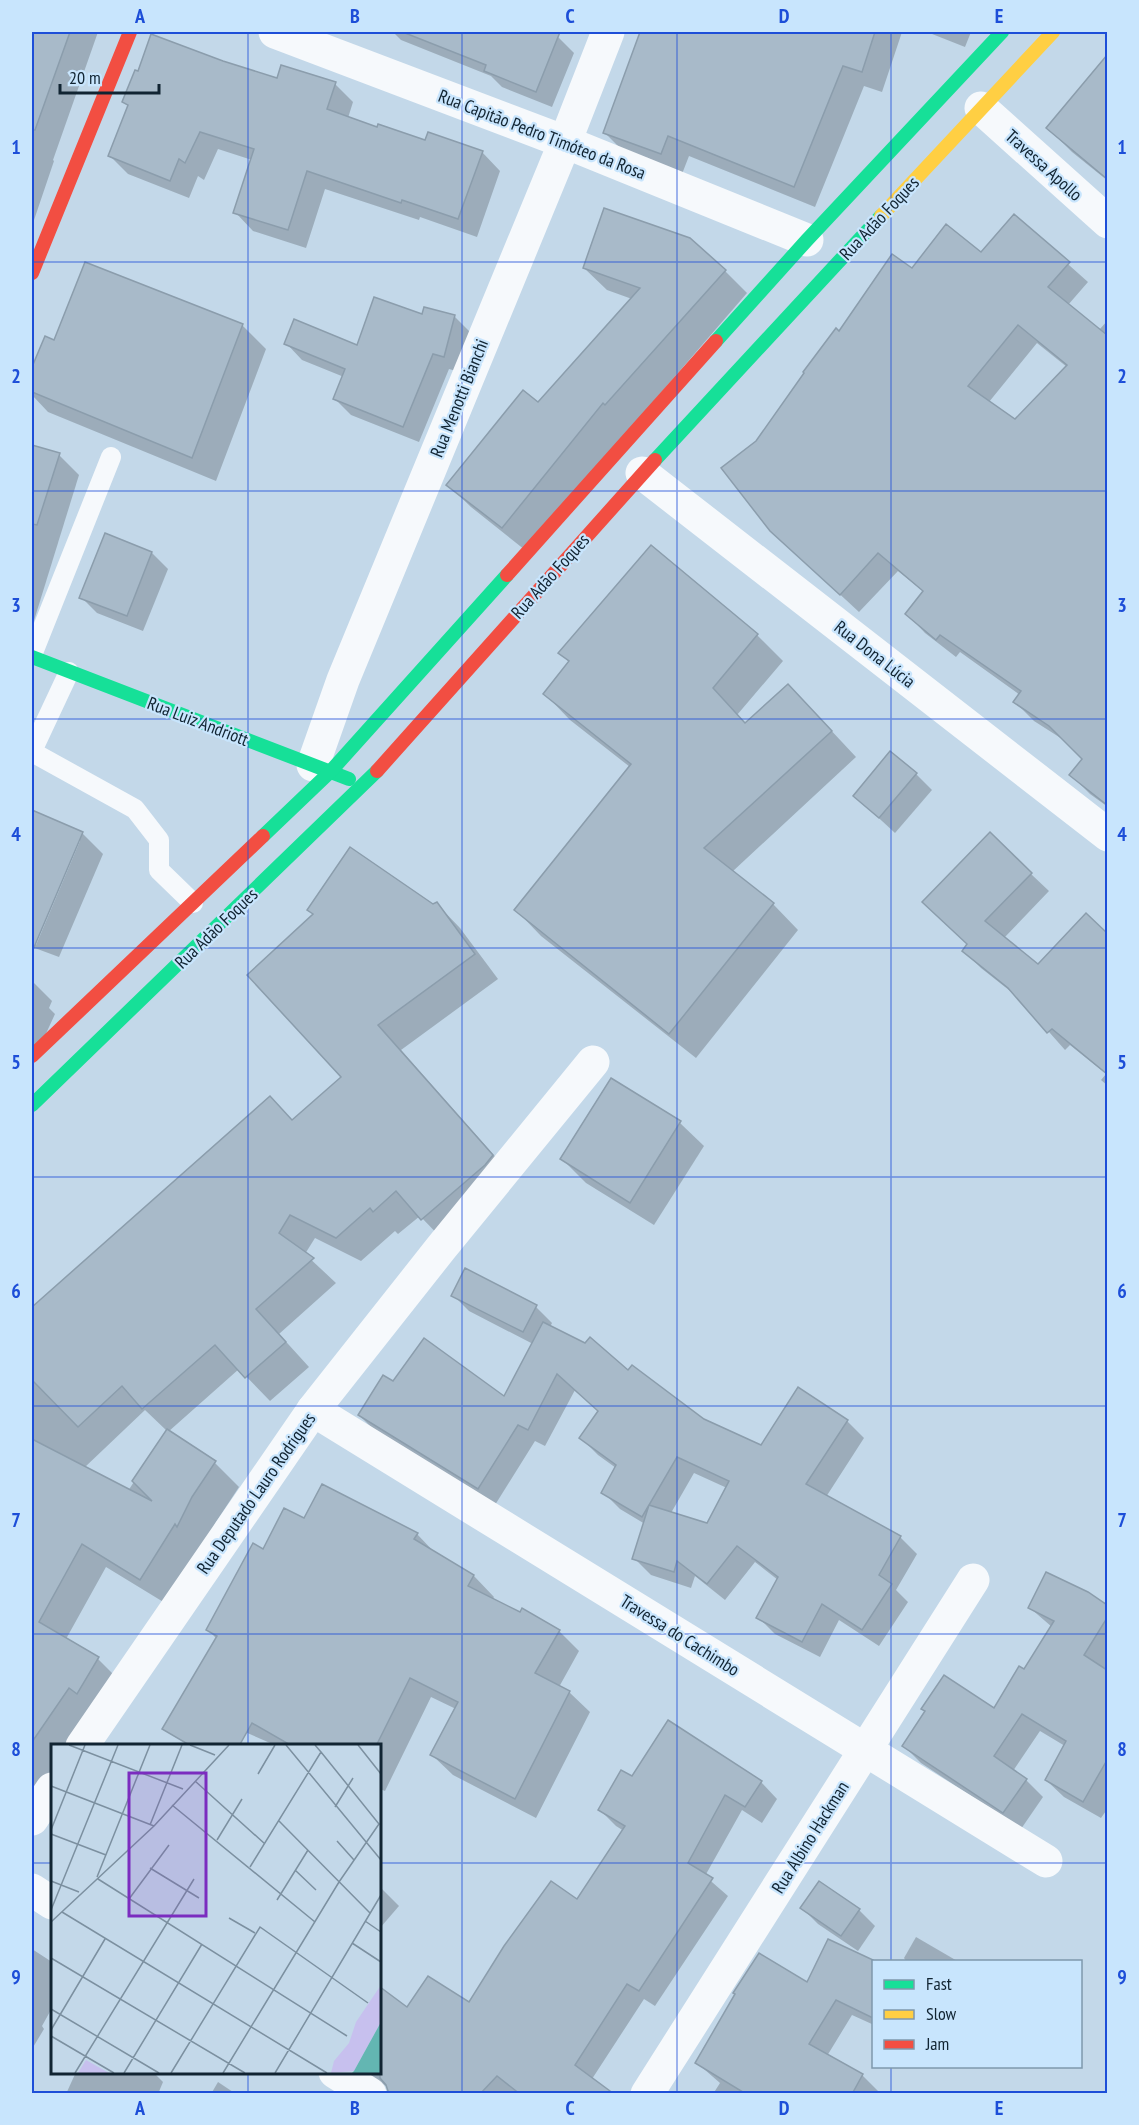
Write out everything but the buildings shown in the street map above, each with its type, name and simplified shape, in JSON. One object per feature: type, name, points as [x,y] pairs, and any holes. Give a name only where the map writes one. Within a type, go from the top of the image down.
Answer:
[{"type":"main road","points":[[32,273],[130,32]]},
{"type":"main road","name":"Rua Adão Foques","points":[[32,1056],[193,903],[322,768],[807,240],[1002,32]]},
{"type":"main road","name":"Rua Adão Foques","points":[[32,1105],[365,785],[642,473],[1053,32]]},
{"type":"main road","name":"Rua Luiz Andriott","points":[[32,656],[365,785]]},
{"type":"street","name":"Rua Capitão Pedro Timóteo da Rosa","points":[[275,32],[565,142],[807,240]]},
{"type":"street","name":"Rua Menotti Bianchi","points":[[322,768],[343,680],[565,142],[608,32]]},
{"type":"street","name":"Travessa Apollo","points":[[981,108],[1107,222]]},
{"type":"street","name":"Rua Dona Lúcia","points":[[642,473],[1107,835]]},
{"type":"street","name":"Rua Deputado Lauro Rodrigues","points":[[83,1744],[313,1410],[441,1248],[593,1062]]},
{"type":"street","name":"Travessa do Cachimbo","points":[[313,1410],[1046,1862]]},
{"type":"street","name":"Rua Albino Hackman","points":[[647,2094],[972,1580]]},
{"type":"street","points":[[32,1819],[51,1790]]},
{"type":"street","points":[[32,1890],[51,1902]]},
{"type":"street","points":[[337,2074],[370,2094]]},
{"type":"lane","points":[[32,656],[111,457]]},
{"type":"lane","points":[[69,672],[32,752],[135,809],[159,840],[159,870],[193,903]]},
{"type":"traffic: fast","points":[[716,341],[807,240],[1002,32]]},
{"type":"traffic: fast","points":[[655,460],[881,216]]},
{"type":"traffic: fast","points":[[263,836],[330,772],[507,575]]},
{"type":"traffic: fast","points":[[32,657],[349,779]]},
{"type":"traffic: fast","points":[[32,1105],[377,771]]},
{"type":"traffic: slow","points":[[881,216],[1053,32]]},
{"type":"traffic: jam","points":[[32,273],[130,32]]},
{"type":"traffic: jam","points":[[507,575],[716,341]]},
{"type":"traffic: jam","points":[[377,771],[655,460]]},
{"type":"traffic: jam","points":[[32,1056],[263,836]]}]
